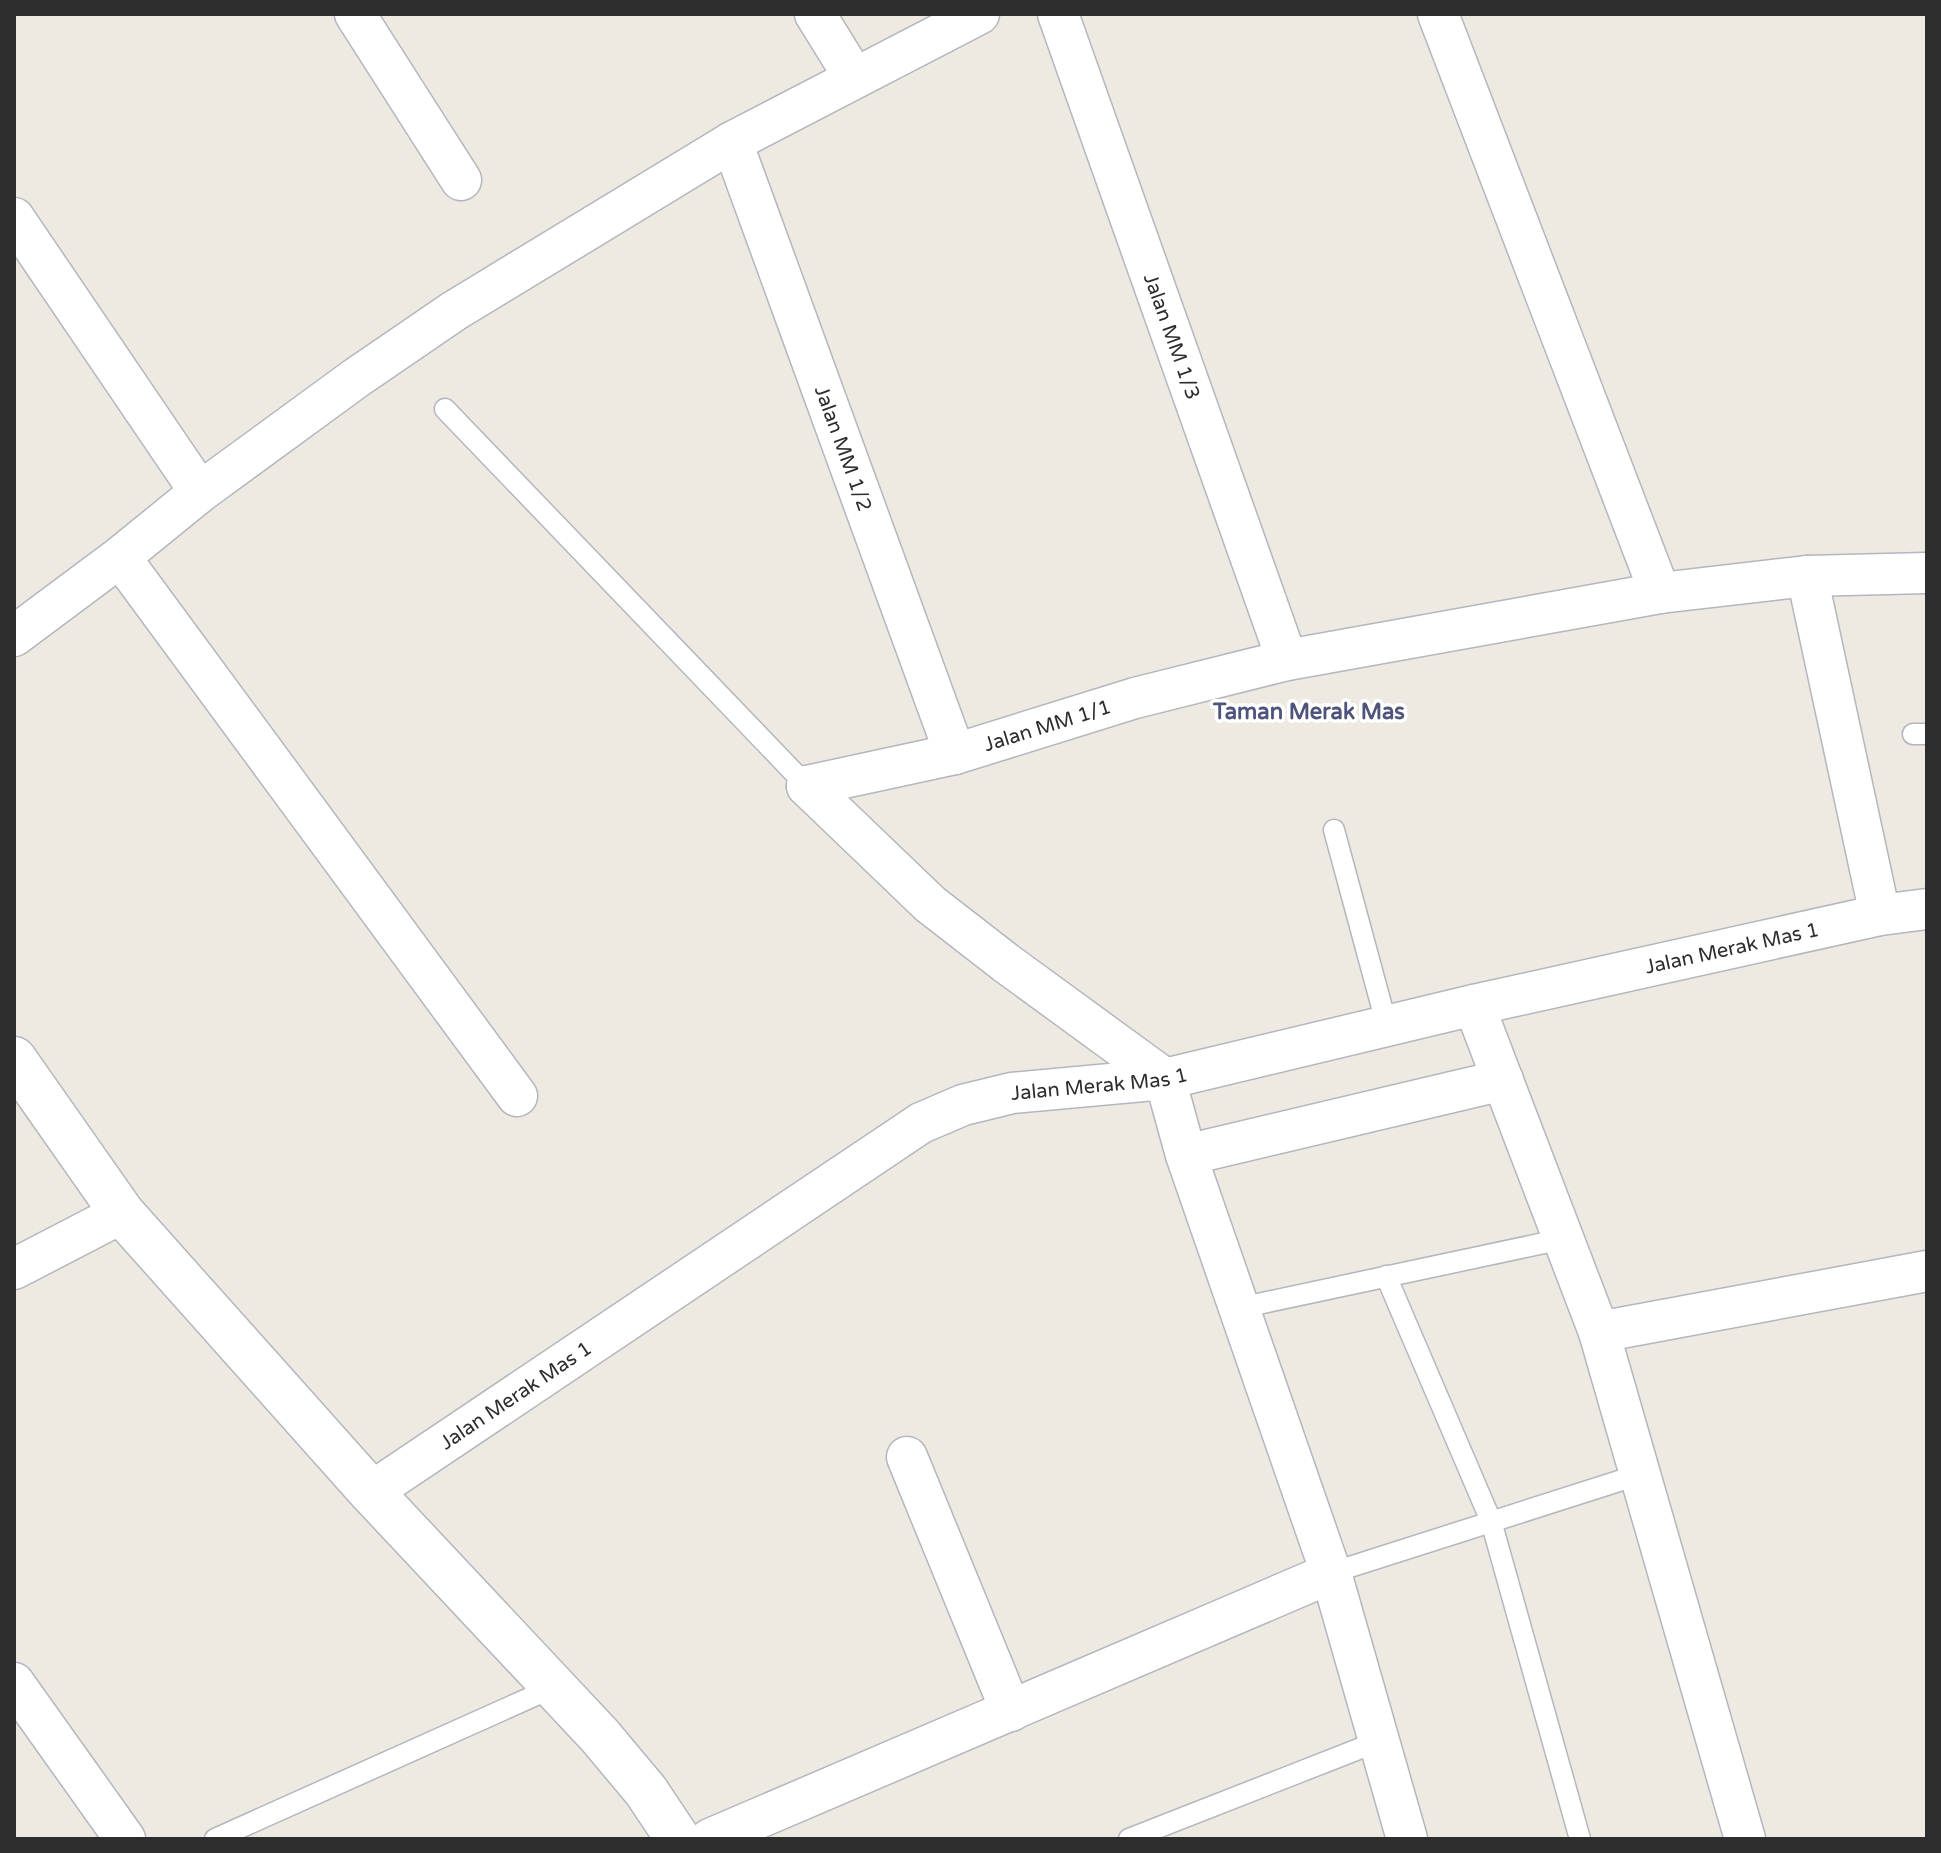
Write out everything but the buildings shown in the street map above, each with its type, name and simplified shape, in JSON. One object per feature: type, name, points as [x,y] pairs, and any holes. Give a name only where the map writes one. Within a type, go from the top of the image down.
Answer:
[{"type":"street","points":[[355,14],[461,180]]},
{"type":"street","points":[[815,14],[854,77]]},
{"type":"street","points":[[14,636],[120,557],[200,492],[454,311],[732,142],[979,14]]},
{"type":"street","name":"Jalan MM 1/3","points":[[1058,14],[1287,660]]},
{"type":"street","points":[[1438,14],[1660,593]]},
{"type":"street","name":"Jalan MM 1/2","points":[[732,142],[955,754]]},
{"type":"street","points":[[14,218],[200,492]]},
{"type":"street","points":[[120,557],[517,1096]]},
{"type":"street","name":"Jalan MM 1/1","points":[[807,786],[955,754],[1135,698],[1287,660],[1660,593],[1807,576],[1927,573]]},
{"type":"street","points":[[1807,576],[1880,915]]},
{"type":"street","points":[[807,786],[930,904],[1165,1079],[1186,1155],[1331,1573],[1407,1839]]},
{"type":"street","name":"Jalan Merak Mas 1","points":[[371,1492],[921,1123],[963,1105],[1012,1093],[1165,1079],[1474,1005],[1880,915],[1927,909]]},
{"type":"street","points":[[1474,1005],[1599,1332],[1745,1839]]},
{"type":"street","points":[[14,1059],[122,1213],[371,1492],[554,1687],[646,1791],[678,1839]]},
{"type":"street","points":[[1186,1155],[1503,1080]]},
{"type":"street","points":[[14,1269],[122,1213]]},
{"type":"street","points":[[1599,1332],[1927,1271]]},
{"type":"street","points":[[907,1457],[1011,1711]]},
{"type":"street","points":[[710,1839],[1331,1573]]},
{"type":"street","points":[[14,1683],[125,1839]]},
{"type":"lane","points":[[445,409],[807,786]]},
{"type":"lane","points":[[1334,830],[1387,1026]]},
{"type":"lane","points":[[1239,1308],[1563,1239]]},
{"type":"lane","points":[[1386,1276],[1491,1521],[1580,1839]]},
{"type":"lane","points":[[1331,1573],[1641,1474]]},
{"type":"lane","points":[[215,1839],[554,1687]]},
{"type":"lane","points":[[1129,1839],[1379,1741]]},
{"type":"district","name":"Taman Merak Mas","points":[[1309,711]]}]
